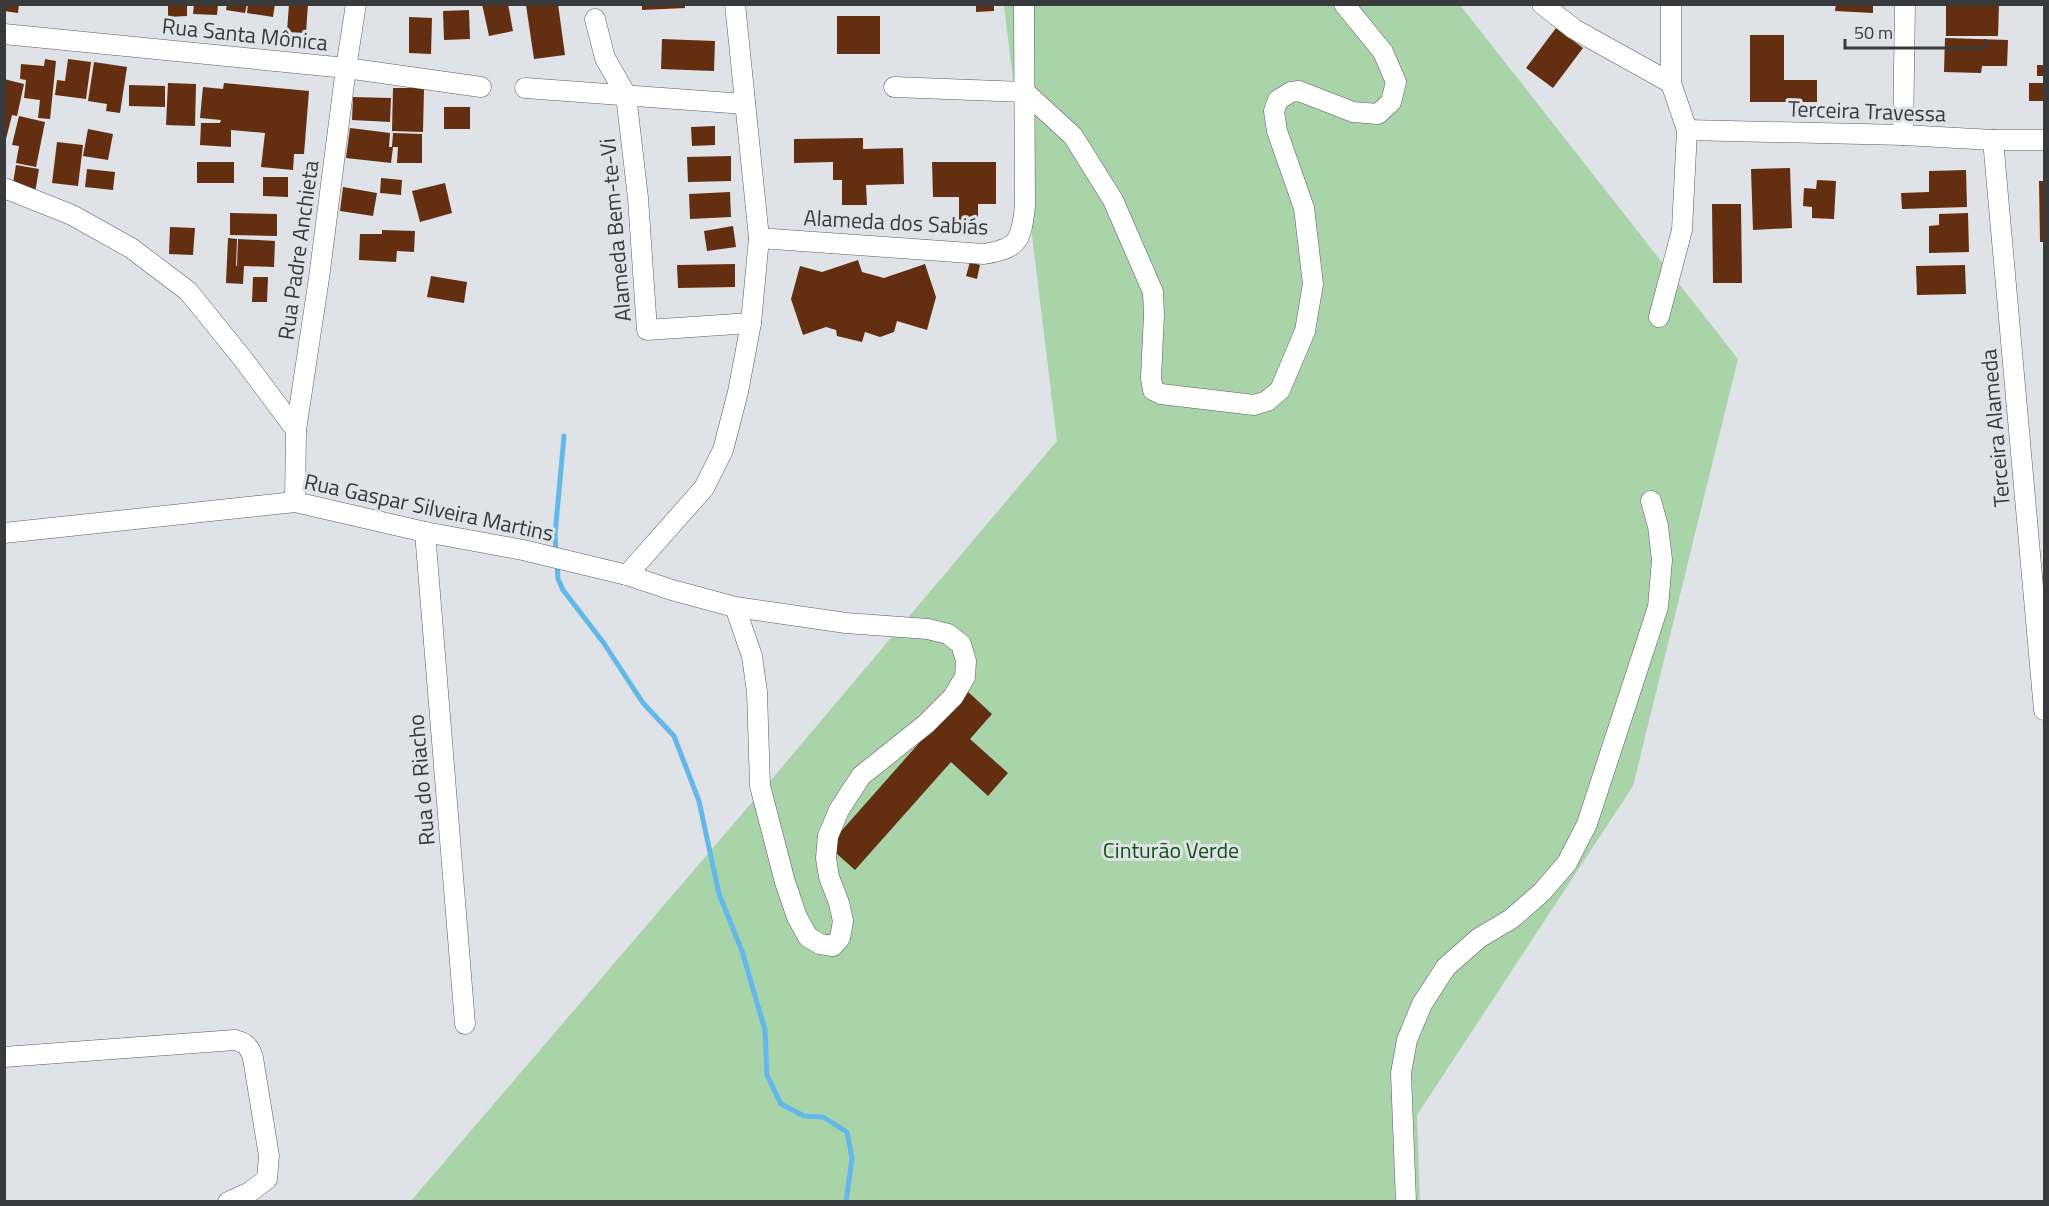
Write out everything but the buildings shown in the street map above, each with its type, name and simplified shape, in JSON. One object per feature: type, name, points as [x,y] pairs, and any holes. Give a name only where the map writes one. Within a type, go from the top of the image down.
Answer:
[{"type":"street","name":"Rua Padre Anchieta","points":[[295,502],[296,430],[319,278],[345,68],[356,4]]},
{"type":"street","points":[[627,575],[704,488],[714,469],[723,450],[728,431],[752,323],[759,238],[735,4]]},
{"type":"street","points":[[1024,4],[1025,92]]},
{"type":"street","points":[[894,87],[1025,92],[1073,136],[1113,200],[1153,292],[1151,378],[1153,390],[1161,394],[1254,405],[1267,401],[1280,390],[1305,331],[1313,284],[1304,208],[1277,131],[1274,111],[1278,100],[1291,92],[1299,91],[1353,112],[1378,114],[1391,102],[1396,82],[1383,52],[1344,4]]},
{"type":"street","points":[[1542,4],[1574,28],[1671,83]]},
{"type":"street","points":[[1659,317],[1682,230],[1688,130],[1671,83],[1671,4]]},
{"type":"street","points":[[1903,135],[1905,4]]},
{"type":"street","points":[[596,19],[605,58],[626,95]]},
{"type":"street","name":"Rua Santa Mônica","points":[[4,34],[345,68],[481,87]]},
{"type":"street","points":[[525,88],[745,104]]},
{"type":"street","name":"Alameda dos Sabiás","points":[[759,238],[984,254],[1006,250],[1022,234],[1025,206],[1025,92]]},
{"type":"street","name":"Alameda Bem-te-Vi","points":[[626,95],[638,198],[647,330],[752,323]]},
{"type":"street","name":"Terceira Travessa","points":[[1688,130],[2044,140]]},
{"type":"street","name":"Terceira Alameda","points":[[1993,140],[2044,710]]},
{"type":"street","points":[[4,188],[72,214],[131,248],[188,291],[296,430]]},
{"type":"street","points":[[1406,1202],[1401,1073],[1407,1040],[1422,1004],[1446,967],[1479,938],[1511,919],[1542,892],[1568,863],[1587,824],[1658,607],[1662,560],[1658,526],[1651,501]]},
{"type":"street","name":"Rua Gaspar Silveira Martins","points":[[4,534],[295,502],[425,532],[523,550],[627,575],[735,607],[846,623],[928,629],[948,634],[961,644],[966,661],[965,677],[953,697],[926,724],[861,776],[839,810],[828,836],[826,858],[829,877],[843,921],[840,938],[833,946],[819,944],[808,937],[797,917],[785,882],[760,786],[757,692],[752,656],[735,607]]},
{"type":"street","name":"Rua do Riacho","points":[[425,532],[465,1024]]},
{"type":"street","points":[[4,1057],[241,1041],[250,1047],[253,1058],[270,1156],[267,1179],[250,1192],[228,1202]]},
{"type":"green space","name":"Cinturão Verde","points":[[1004,5],[1460,5],[1738,359],[1633,786],[1417,1115],[1420,1201],[410,1202],[1057,441]]},
{"type":"waterway","points":[[556,552],[555,535],[564,436]]},
{"type":"waterway","points":[[557,562],[558,579],[563,590],[603,642],[643,703],[674,736],[699,801],[719,894],[742,951],[765,1030],[767,1075],[781,1104],[804,1116],[823,1117],[847,1132],[852,1158],[846,1202]]}]
